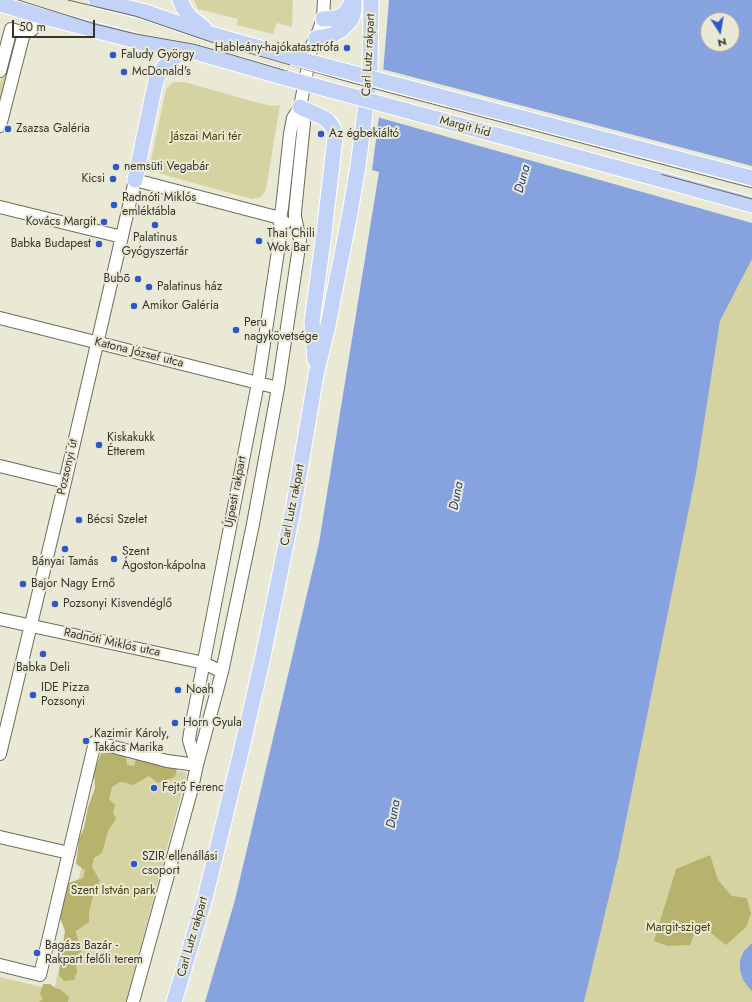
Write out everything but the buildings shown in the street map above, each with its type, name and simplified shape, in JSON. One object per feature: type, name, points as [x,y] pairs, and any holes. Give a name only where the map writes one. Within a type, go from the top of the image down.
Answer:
[{"type":"main road","points":[[96,0],[146,12],[183,12]]},
{"type":"main road","points":[[323,19],[336,18],[343,15],[354,0]]},
{"type":"main road","points":[[316,38],[332,36],[348,23],[352,18],[354,0]]},
{"type":"main road","name":"Carl Lutz rakpart","points":[[174,1002],[205,898],[254,697],[294,505],[316,375],[328,325],[358,166],[370,74],[371,0]]},
{"type":"main road","name":"Margit híd","points":[[0,4],[177,53],[195,52],[752,205]]},
{"type":"main road","name":"Margit híd","points":[[183,12],[216,36],[332,69],[752,178]]},
{"type":"main road","points":[[135,180],[156,80],[167,63],[177,53]]},
{"type":"main road","points":[[300,106],[328,121],[335,133],[312,322],[316,375]]},
{"type":"street","points":[[280,218],[293,118],[300,106],[312,45],[323,19],[324,0]]},
{"type":"street","points":[[0,71],[11,29],[24,33],[32,30],[37,15]]},
{"type":"street","points":[[0,126],[24,33]]},
{"type":"street","points":[[300,106],[304,123],[295,212],[300,240]]},
{"type":"street","points":[[135,180],[280,218],[291,228],[300,240]]},
{"type":"street","name":"Pozsonyi út","points":[[0,754],[3,727],[31,626],[135,180]]},
{"type":"street","points":[[0,206],[122,237]]},
{"type":"street","name":"Újpesti rakpart","points":[[197,765],[189,740],[190,733],[258,383],[280,238],[280,218]]},
{"type":"street","name":"Újpesti rakpart","points":[[133,1002],[192,788],[222,672],[253,524],[278,388],[300,240]]},
{"type":"street","name":"Katona József utca","points":[[0,318],[278,388]]},
{"type":"street","points":[[0,466],[65,482]]},
{"type":"street","name":"Radnóti Miklós utca","points":[[0,619],[204,663],[222,672]]},
{"type":"street","points":[[0,965],[40,975],[94,742],[167,761],[197,765]]},
{"type":"street","points":[[0,837],[69,853]]},
{"type":"green space","points":[[194,0],[293,0],[292,27],[277,23],[273,34],[237,25],[238,19],[198,9]]},
{"type":"green space","points":[[13,35],[20,37],[0,115],[0,83]]},
{"type":"green space","name":"Jászai Mari tér","points":[[173,82],[184,82],[272,106],[280,105],[266,190],[261,197],[252,199],[161,174],[153,168],[151,160],[166,89]]},
{"type":"green space","name":"Margit-sziget","points":[[752,259],[752,1002],[584,1002],[619,855],[696,474],[720,321]]},
{"type":"green space","points":[[105,749],[118,752],[126,757],[127,765],[134,766],[137,756],[177,768],[175,777],[158,783],[149,776],[133,785],[120,782],[112,787],[109,799],[115,805],[113,812],[116,819],[108,831],[102,853],[94,858],[92,867],[100,881],[93,896],[89,912],[89,922],[76,931],[81,952],[76,962],[77,972],[74,980],[64,981],[59,975],[65,931],[60,918],[64,889],[68,883],[83,878],[85,870],[76,864],[79,839],[84,828],[88,807],[95,788],[94,772],[101,753]]},
{"type":"green space","name":"Szent István park","points":[[107,753],[187,773],[126,1002],[0,1002],[0,977],[54,990]]},
{"type":"green space","points":[[710,855],[718,880],[732,896],[747,898],[751,914],[746,927],[726,945],[711,933],[697,928],[690,945],[668,946],[654,941],[676,869]]},
{"type":"green space","points":[[43,984],[50,984],[57,989],[60,989],[69,997],[68,1002],[39,1002],[43,999],[40,994]]},
{"type":"water","name":"Duna","points":[[389,0],[752,0],[752,259],[720,321],[696,474],[619,855],[584,1002],[205,1002],[235,900],[319,543],[379,172],[372,170],[380,109]]},
{"type":"water","points":[[752,943],[752,991],[743,980],[740,970],[740,960],[744,951]]},
{"type":"pier","points":[[382,69],[752,166],[752,223],[377,117]]},
{"type":"tram line","points":[[18,0],[95,24],[136,34],[193,44],[219,51],[348,89],[752,199]]},
{"type":"tram line","points":[[68,0],[135,16],[211,42],[349,82],[752,188]]},
{"type":"place","name":"Hableány-hajókatasztrófa","points":[[347,48]]},
{"type":"place","name":"Faludy György","points":[[113,55]]},
{"type":"place","name":"McDonald's","points":[[124,72]]},
{"type":"place","name":"Zsazsa Galéria","points":[[8,129]]},
{"type":"place","name":"Az égbekiáltó","points":[[321,134]]},
{"type":"place","name":"nemsüti Vegabár","points":[[116,167]]},
{"type":"place","name":"Kicsi","points":[[113,179]]},
{"type":"place","name":"Radnóti Miklós emléktábla","points":[[114,205]]},
{"type":"place","name":"Kovács Margit","points":[[104,222]]},
{"type":"place","name":"Palatinus Gyógyszertár","points":[[155,225]]},
{"type":"place","name":"Thai Chili Wok Bar","points":[[259,241]]},
{"type":"place","name":"Babka Budapest","points":[[99,244]]},
{"type":"place","name":"Bubō","points":[[138,279]]},
{"type":"place","name":"Palatinus ház","points":[[149,287]]},
{"type":"place","name":"Amikor Galéria","points":[[134,306]]},
{"type":"place","name":"Peru nagykövetsége","points":[[236,330]]},
{"type":"place","name":"Kiskakukk Étterem","points":[[99,445]]},
{"type":"place","name":"Bécsi Szelet","points":[[79,520]]},
{"type":"place","name":"Bányai Tamás","points":[[65,549]]},
{"type":"place","name":"Szent Ágoston-kápolna","points":[[114,559]]},
{"type":"place","name":"Bajor Nagy Ernő","points":[[23,584]]},
{"type":"place","name":"Pozsonyi Kisvendéglő","points":[[55,604]]},
{"type":"place","name":"Babka Deli","points":[[43,654]]},
{"type":"place","name":"Noah","points":[[178,690]]},
{"type":"place","name":"IDE Pizza Pozsonyi","points":[[33,695]]},
{"type":"place","name":"Horn Gyula","points":[[175,723]]},
{"type":"place","name":"Kazimir Károly, Takács Marika","points":[[86,741]]},
{"type":"place","name":"Fejtő Ferenc","points":[[154,788]]},
{"type":"place","name":"SZIR ellenállási csoport","points":[[134,864]]},
{"type":"place","name":"Bagázs Bazár - Rakpart felőli terem","points":[[37,953]]}]
